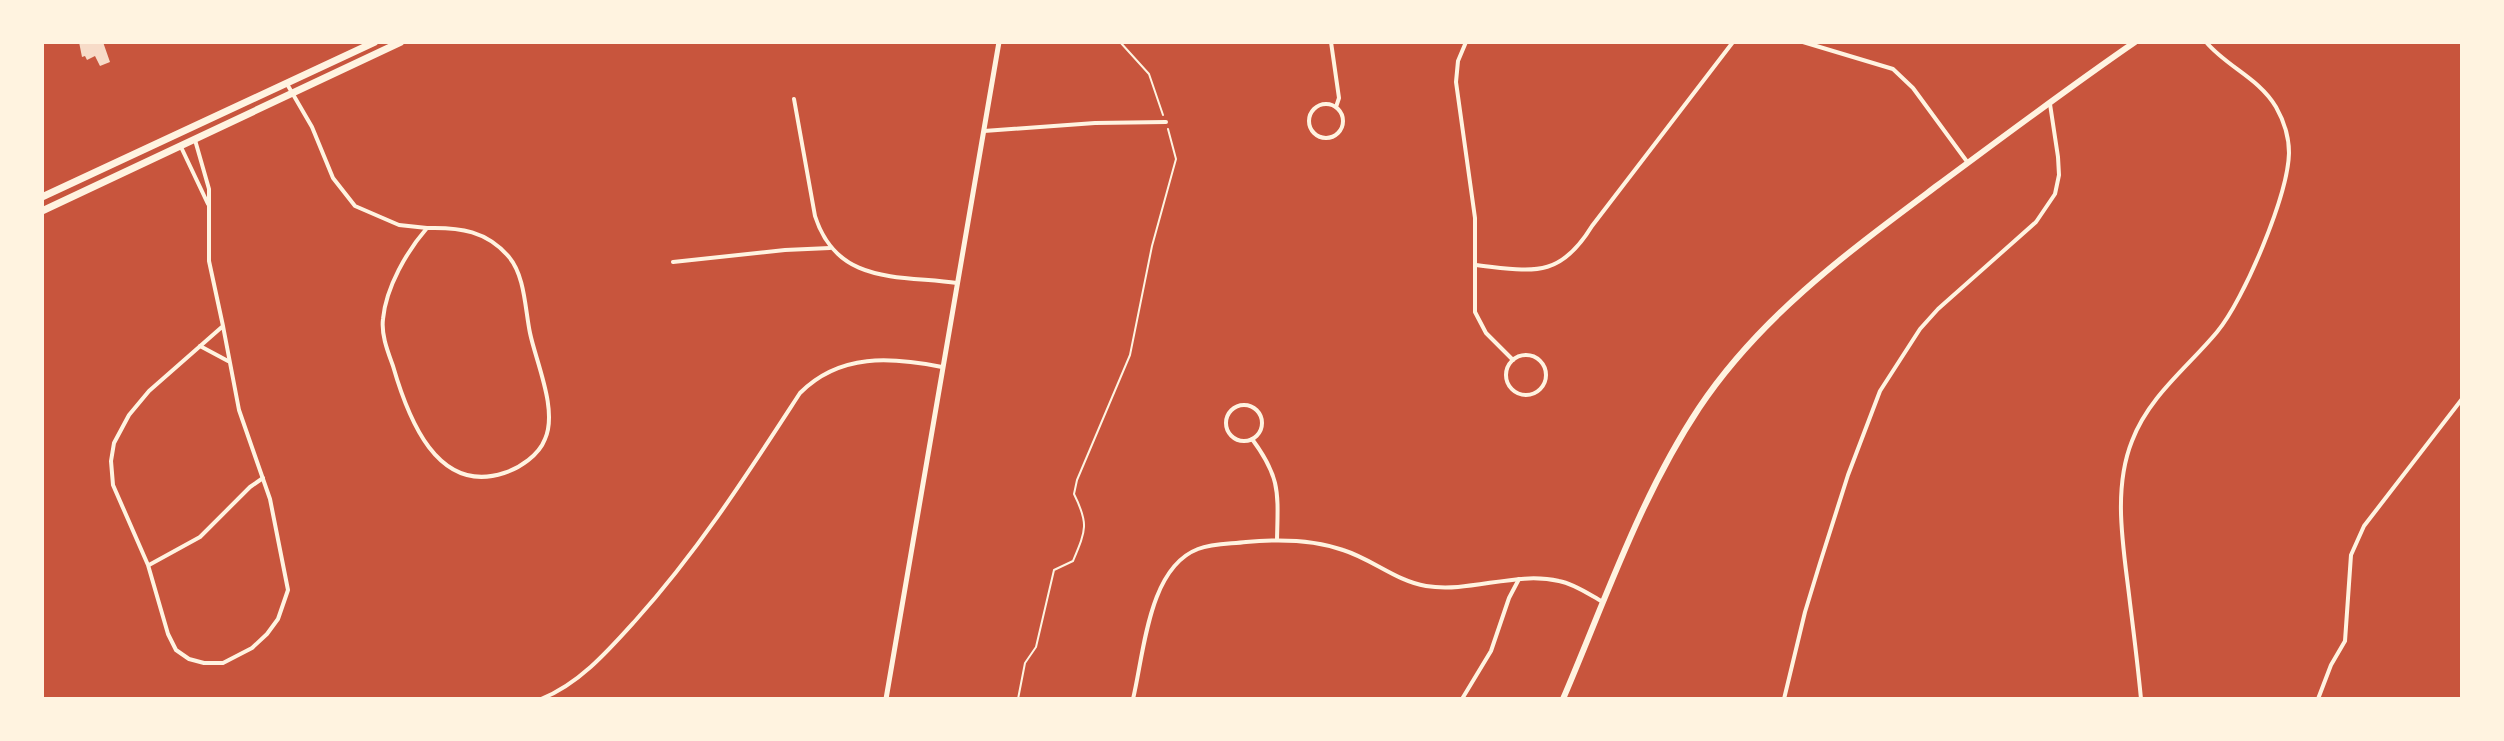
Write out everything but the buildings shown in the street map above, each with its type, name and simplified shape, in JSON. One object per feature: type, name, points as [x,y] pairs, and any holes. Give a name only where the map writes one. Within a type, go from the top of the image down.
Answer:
[{"type":"highway","points":[[42,197],[375,42]]},
{"type":"highway","points":[[42,211],[401,42]]},
{"type":"main road","points":[[1563,699],[1640,515],[1674,448],[1731,364],[1770,322],[1817,279],[2049,101],[2135,42]]},
{"type":"street","points":[[886,699],[999,42]]},
{"type":"street","points":[[1331,42],[1339,98],[1336,107],[1343,120],[1341,130],[1329,138],[1318,136],[1309,123],[1311,112],[1324,104],[1336,107]]},
{"type":"street","points":[[1466,42],[1458,61],[1456,82],[1473,200],[1474,296],[1478,319],[1490,338],[1513,360]]},
{"type":"street","points":[[1475,265],[1527,269],[1550,267],[1564,261],[1579,246],[1733,42]]},
{"type":"street","points":[[1803,42],[1893,69],[1913,88],[1968,163]]},
{"type":"street","points":[[2141,699],[2122,522],[2126,461],[2143,418],[2161,392],[2219,330],[2234,309],[2254,267],[2288,170],[2287,135],[2268,95],[2206,42]]},
{"type":"street","points":[[287,84],[312,127],[333,178],[355,206],[399,225],[449,227],[480,234],[511,260],[519,279],[546,394],[549,429],[545,442],[534,456],[510,471],[493,477],[476,477],[444,466],[412,418],[389,354],[383,321],[388,298],[413,244],[427,228]]},
{"type":"street","points":[[794,99],[815,216],[821,233],[841,260],[871,272],[959,284]]},
{"type":"street","points":[[1784,699],[1805,612],[1848,475],[1880,391],[1907,347],[1938,309],[2036,222],[2055,194],[2059,166],[2049,101]]},
{"type":"street","points":[[984,131],[1095,123],[1166,122]]},
{"type":"street","points":[[194,137],[209,189],[209,261],[223,326],[228,361],[239,410],[263,478],[288,590],[278,619],[252,648],[223,663],[204,663],[189,659],[176,650],[168,634],[148,565],[113,485],[111,461],[114,443],[129,415],[149,391],[223,326]]},
{"type":"street","points":[[180,145],[209,205]]},
{"type":"street","points":[[673,262],[831,248]]},
{"type":"street","points":[[200,346],[228,361]]},
{"type":"street","points":[[1527,355],[1541,361],[1546,376],[1540,389],[1527,394],[1517,392],[1510,386],[1506,372],[1513,360],[1527,355]]},
{"type":"street","points":[[542,699],[568,685],[606,652],[663,589],[714,525],[800,393],[811,382],[838,367],[876,360],[914,362],[944,368]]},
{"type":"street","points":[[2318,699],[2345,641],[2351,555],[2364,526],[2462,399]]},
{"type":"street","points":[[1237,407],[1250,407],[1260,416],[1260,431],[1252,439],[1238,440],[1228,431],[1227,417],[1237,407]]},
{"type":"street","points":[[1252,439],[1268,460],[1275,480],[1277,540]]},
{"type":"street","points":[[148,565],[200,537],[263,478]]},
{"type":"street","points":[[1133,699],[1153,605],[1172,568],[1184,556],[1198,549],[1277,540],[1311,542],[1345,550],[1407,581],[1431,587],[1469,587],[1543,578],[1564,582],[1603,602]]},
{"type":"street","points":[[1462,699],[1491,651],[1509,598],[1519,579]]},
{"type":"path","points":[[1018,699],[1025,663],[1036,647],[1054,570],[1073,561],[1084,531],[1086,517],[1074,494],[1077,480],[1130,355],[1152,246],[1176,159],[1149,74],[1120,42]]}]
